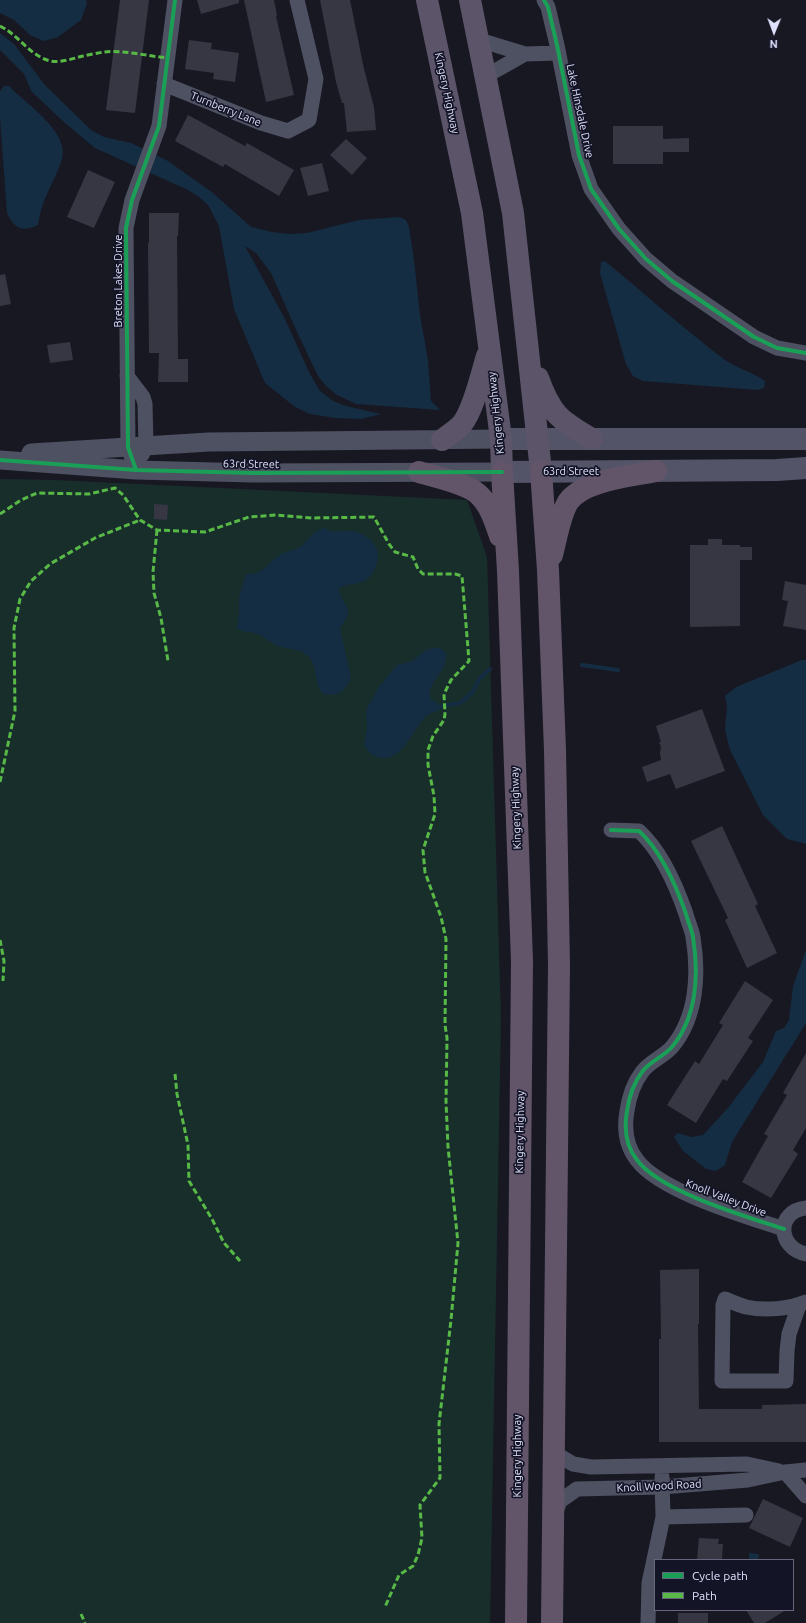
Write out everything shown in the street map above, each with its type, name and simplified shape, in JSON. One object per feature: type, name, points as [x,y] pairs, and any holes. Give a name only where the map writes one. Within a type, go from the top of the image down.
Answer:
[{"type":"highway","name":"Kingery Highway","points":[[427,0],[470,199],[501,439],[507,552],[522,961],[516,1623]]},
{"type":"highway","points":[[470,0],[513,213],[538,439],[548,570],[557,802],[559,965],[552,1623]]},
{"type":"highway","points":[[442,440],[462,424],[479,383],[489,348]]},
{"type":"highway","points":[[528,352],[546,400],[554,412],[571,427],[592,439]]},
{"type":"highway","points":[[548,570],[568,502],[576,494],[593,485],[656,471]]},
{"type":"highway","points":[[419,472],[457,483],[478,494],[490,510],[507,552]]},
{"type":"main road","name":"63rd Street","points":[[501,439],[806,439]]},
{"type":"main road","name":"63rd Street","points":[[502,472],[777,470],[806,468]]},
{"type":"street","name":"Breton Lakes Drive","points":[[137,446],[144,404],[143,397],[128,376],[126,228],[132,200],[152,149],[159,126],[175,0]]},
{"type":"street","name":"Turnberry Lane","points":[[164,84],[261,123],[288,131],[309,120],[316,79],[297,0]]},
{"type":"street","name":"Lake Hinsdale Drive","points":[[544,0],[548,8],[558,52],[578,155],[591,189],[619,229],[646,259],[672,281],[754,337],[777,348],[806,353]]},
{"type":"street","name":"Lake Hinsdale Drive","points":[[479,40],[525,54],[558,52]]},
{"type":"street","name":"Lake Hinsdale Drive","points":[[486,76],[525,54]]},
{"type":"street","name":"63rd Street","points":[[0,455],[209,442],[501,439]]},
{"type":"street","points":[[136,470],[137,446]]},
{"type":"street","name":"63rd Street","points":[[0,460],[136,470],[253,473],[502,472]]},
{"type":"street","name":"Knoll Valley Drive","points":[[611,830],[639,831],[648,839],[668,869],[693,936],[696,968],[694,997],[686,1025],[671,1048],[642,1071],[631,1092],[626,1116],[626,1138],[637,1160],[655,1177],[690,1196],[784,1229]]},
{"type":"street","points":[[806,1208],[800,1208],[792,1213],[786,1220],[784,1229],[785,1238],[789,1246],[796,1252],[806,1254]]},
{"type":"street","points":[[725,1299],[746,1307],[765,1309],[803,1303],[789,1334],[786,1381],[722,1381],[723,1305],[725,1299]]},
{"type":"street","name":"Knoll Wood Road","points":[[553,1452],[573,1464],[591,1467],[747,1464],[785,1472]]},
{"type":"street","points":[[654,1559],[663,1517],[661,1466]]},
{"type":"street","name":"Knoll Wood Road","points":[[552,1522],[560,1500],[577,1489],[662,1487],[748,1480],[785,1472],[806,1470]]},
{"type":"street","points":[[785,1472],[806,1496]]},
{"type":"street","points":[[663,1517],[746,1515]]},
{"type":"street","points":[[648,1623],[649,1584],[654,1560]]},
{"type":"green space","points":[[0,479],[55,480],[467,500],[487,557],[501,1017],[490,1623],[0,1623]]},
{"type":"water","points":[[0,0],[86,0],[87,3],[81,20],[58,37],[44,41],[30,35],[14,20],[0,13]]},
{"type":"water","points":[[0,33],[14,44],[44,84],[91,130],[104,137],[131,143],[168,161],[213,193],[251,227],[272,232],[290,234],[307,233],[359,220],[399,217],[406,220],[409,227],[420,315],[428,360],[431,401],[440,410],[356,404],[337,395],[326,386],[318,376],[271,273],[256,253],[245,246],[284,317],[310,374],[320,391],[333,401],[346,406],[381,414],[361,419],[335,418],[310,414],[295,407],[265,383],[234,309],[219,226],[208,205],[188,190],[95,148],[65,123],[32,92],[24,74],[0,50]]},
{"type":"water","points":[[4,86],[9,86],[35,109],[53,129],[63,149],[62,159],[44,201],[38,225],[27,229],[19,228],[7,213],[0,118],[0,91]]},
{"type":"water","points":[[605,261],[725,360],[765,381],[764,388],[758,390],[643,381],[633,376],[626,364],[600,273],[601,262]]},
{"type":"water","points":[[324,528],[331,531],[351,531],[365,536],[376,547],[378,556],[375,568],[368,578],[361,583],[346,585],[339,588],[340,595],[348,610],[347,617],[340,628],[351,678],[343,690],[333,695],[323,694],[318,684],[313,663],[307,655],[298,650],[278,646],[260,635],[242,631],[237,628],[239,596],[246,574],[253,574],[266,568],[275,558],[300,547],[316,531]]},
{"type":"water","points":[[440,648],[446,653],[444,666],[433,683],[430,694],[431,700],[436,701],[439,711],[431,713],[424,719],[399,752],[391,757],[381,758],[373,755],[364,745],[367,729],[366,710],[379,687],[397,665],[412,661],[426,650]]},
{"type":"water","points":[[802,660],[806,660],[806,844],[787,839],[763,815],[730,750],[725,730],[727,705],[725,696],[736,687]]},
{"type":"water","points":[[806,950],[806,1023],[732,1142],[725,1165],[716,1171],[706,1169],[683,1151],[674,1137],[678,1133],[691,1137],[703,1135],[728,1108],[763,1062],[776,1031],[784,1028],[789,1020],[793,986]]},
{"type":"water","points":[[749,1553],[759,1554],[758,1559],[749,1559]]},
{"type":"building","points":[[120,0],[149,0],[135,113],[106,110]]},
{"type":"building","points":[[197,0],[239,0],[239,3],[201,14]]},
{"type":"building","points":[[244,0],[274,0],[276,16],[294,95],[266,102]]},
{"type":"building","points":[[320,0],[350,0],[364,69],[374,107],[376,130],[347,132],[344,103],[342,103],[336,82]]},
{"type":"building","points":[[189,40],[212,43],[211,49],[239,53],[235,82],[213,79],[214,73],[185,69]]},
{"type":"building","points":[[188,115],[245,146],[247,143],[294,170],[279,196],[225,164],[223,167],[175,141]]},
{"type":"building","points":[[613,126],[663,126],[663,139],[689,138],[689,152],[663,152],[663,164],[613,164]]},
{"type":"building","points":[[346,139],[367,158],[352,175],[330,155]]},
{"type":"building","points":[[322,163],[329,191],[308,196],[300,168]]},
{"type":"building","points":[[88,170],[115,182],[94,228],[67,217]]},
{"type":"building","points":[[149,213],[179,213],[177,236],[178,359],[188,359],[188,382],[158,382],[159,353],[149,353]]},
{"type":"building","points":[[5,274],[11,304],[0,306],[0,275]]},
{"type":"building","points":[[70,342],[73,360],[50,363],[47,345]]},
{"type":"building","points":[[154,504],[168,505],[167,520],[154,519]]},
{"type":"building","points":[[708,539],[722,539],[722,545],[752,547],[752,560],[740,560],[740,626],[690,627],[690,545],[708,545]]},
{"type":"building","points":[[785,581],[806,585],[806,630],[783,626],[788,601],[782,600]]},
{"type":"building","points":[[702,709],[725,771],[676,789],[670,774],[647,782],[642,767],[661,760],[661,747],[659,742],[661,742],[656,726]]},
{"type":"building","points":[[722,826],[758,904],[755,906],[777,953],[747,968],[725,920],[728,918],[691,841]]},
{"type":"building","points":[[745,981],[773,1000],[748,1038],[753,1041],[727,1081],[723,1079],[696,1123],[667,1105],[695,1061],[699,1064],[723,1025],[719,1023]]},
{"type":"building","points":[[806,1053],[806,1128],[793,1150],[798,1154],[771,1198],[742,1182],[768,1136],[764,1134],[787,1095],[783,1093]]},
{"type":"building","points":[[699,1269],[699,1409],[762,1409],[762,1405],[806,1404],[806,1442],[659,1442],[659,1339],[661,1339],[660,1270]]},
{"type":"building","points":[[763,1499],[803,1518],[790,1547],[749,1528]]},
{"type":"building","points":[[699,1538],[719,1539],[718,1544],[723,1544],[722,1559],[697,1559]]},
{"type":"building","points":[[747,1611],[784,1611],[765,1623],[754,1623]]},
{"type":"building","points":[[678,1613],[708,1613],[708,1623],[678,1623]]},
{"type":"waterway","points":[[582,665],[618,670]]},
{"type":"waterway","points":[[438,707],[460,703],[472,693],[480,678],[490,669]]},
{"type":"marked path","points":[[0,26],[34,53],[51,61],[65,61],[104,52],[128,52],[168,58]]},
{"type":"marked path","points":[[0,514],[21,500],[37,493],[89,494],[115,488],[123,495],[140,520],[157,530],[205,532],[249,517],[276,515],[312,518],[374,517],[395,552],[413,557],[418,569],[423,574],[455,574],[462,576],[469,661],[451,680],[444,694],[444,720],[433,736],[428,750],[428,765],[434,796],[435,814],[423,850],[425,872],[441,917],[446,939],[446,1102],[448,1147],[458,1243],[439,1424],[440,1478],[420,1505],[422,1538],[418,1555],[413,1566],[399,1575],[385,1607]]},
{"type":"marked path","points":[[0,782],[15,711],[14,628],[20,599],[31,581],[50,564],[95,538],[140,520]]},
{"type":"marked path","points":[[157,530],[153,572],[154,593],[161,618],[168,661]]},
{"type":"marked path","points":[[0,940],[4,961],[3,981]]},
{"type":"marked path","points":[[175,1074],[177,1094],[188,1145],[189,1181],[212,1219],[224,1243],[240,1261]]},
{"type":"marked path","points":[[81,1614],[85,1623]]},
{"type":"cycle path","points":[[136,470],[128,447],[126,228],[132,200],[159,126],[175,0]]},
{"type":"cycle path","points":[[544,0],[548,7],[557,45],[579,155],[591,189],[619,229],[646,259],[672,281],[754,337],[777,348],[806,353]]},
{"type":"cycle path","points":[[0,460],[136,470],[253,473],[502,472]]},
{"type":"cycle path","points":[[611,830],[639,831],[655,849],[678,892],[686,914],[693,937],[696,966],[694,995],[687,1022],[672,1047],[645,1068],[636,1081],[632,1091],[626,1117],[626,1130],[630,1149],[637,1160],[649,1172],[684,1192],[705,1202],[784,1229]]}]
